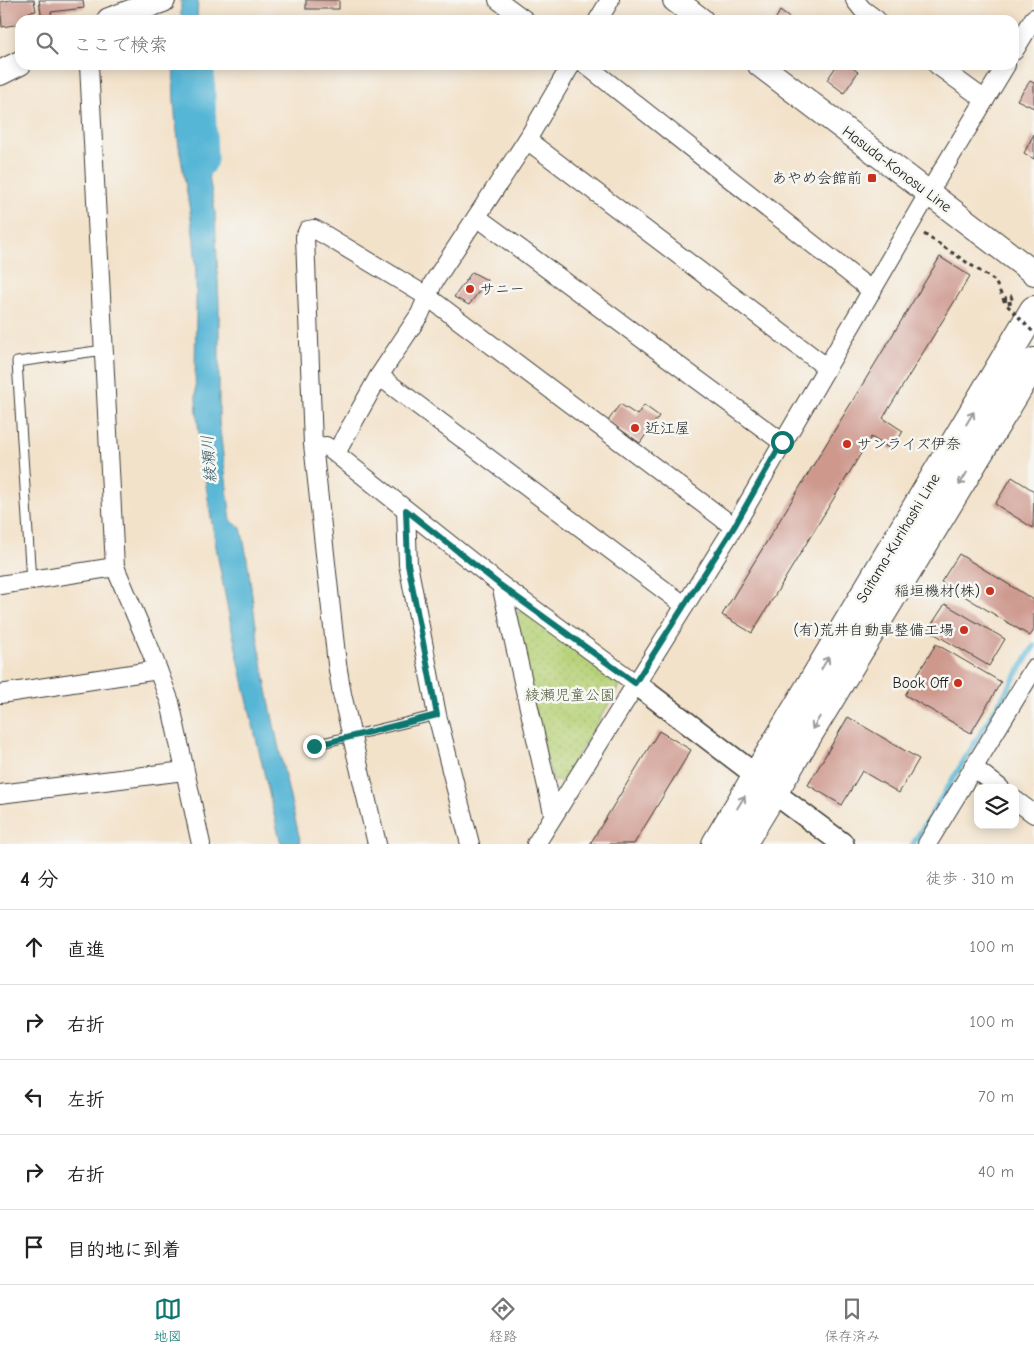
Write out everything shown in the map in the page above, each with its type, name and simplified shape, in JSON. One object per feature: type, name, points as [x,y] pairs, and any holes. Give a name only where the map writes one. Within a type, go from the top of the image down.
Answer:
[{"type":"main road","points":[[122,15],[161,0]]},
{"type":"main road","points":[[682,2],[696,15]]},
{"type":"main road","points":[[0,73],[15,66]]},
{"type":"main road","name":"Hasuda-Konosu Line","points":[[767,70],[1034,273]]},
{"type":"main road","name":"Saitama-Kurihashi Line","points":[[742,844],[765,784],[1023,309]]},
{"type":"main road","name":"Saitama-Kurihashi Line","points":[[716,844],[765,784],[1034,362]]},
{"type":"street","points":[[498,0],[518,15]]},
{"type":"street","points":[[601,15],[610,0]]},
{"type":"street","points":[[855,0],[870,15]]},
{"type":"street","points":[[1019,43],[1034,18]]},
{"type":"street","points":[[89,70],[115,567],[170,702],[201,844]]},
{"type":"street","points":[[336,453],[380,376],[420,314],[433,283],[527,140],[568,70]]},
{"type":"street","points":[[592,70],[872,291]]},
{"type":"street","points":[[944,70],[985,100]]},
{"type":"street","points":[[536,844],[553,813],[734,527],[910,224],[1003,70]]},
{"type":"street","points":[[527,140],[826,367]]},
{"type":"street","points":[[477,217],[782,442]]},
{"type":"street","points":[[377,844],[337,664],[313,444],[305,237],[308,230],[314,229],[325,235],[428,297],[734,527]]},
{"type":"street","points":[[380,376],[684,605]]},
{"type":"street","points":[[313,444],[326,446],[336,453],[500,585],[635,683],[843,844]]},
{"type":"street","points":[[406,510],[408,564],[437,715],[470,844]]},
{"type":"street","points":[[0,585],[31,582],[115,567]]},
{"type":"street","points":[[500,585],[553,813]]},
{"type":"street","points":[[927,844],[1034,668]]},
{"type":"street","points":[[0,694],[158,670]]},
{"type":"street","points":[[973,767],[995,784]]},
{"type":"street","points":[[0,794],[184,771]]},
{"type":"street","points":[[1019,803],[1034,814]]},
{"type":"lane","points":[[31,582],[17,362],[104,350]]},
{"type":"lane","points":[[314,746],[437,715]]},
{"type":"path","points":[[910,224],[994,281],[1005,303],[1013,302],[1011,296],[1005,298],[1006,304],[1023,309],[1034,333]]},
{"type":"green space","name":"綾瀬児童公園","points":[[523,611],[621,684],[561,782],[552,780],[511,614]]},
{"type":"water","points":[[181,0],[198,0],[197,15],[181,15]]},
{"type":"water","points":[[174,70],[195,70],[194,89],[215,211],[219,304],[219,422],[231,521],[241,528],[264,676],[301,844],[281,844],[233,635],[213,530],[196,401],[196,265],[194,242],[177,132],[173,87]]},
{"type":"building","points":[[34,0],[36,11],[29,12],[29,15],[15,15],[15,25],[2,27],[0,2]]},
{"type":"building","points":[[39,0],[83,0],[84,8],[51,12],[51,15],[41,15]]},
{"type":"building","points":[[306,0],[339,0],[339,9],[306,9]]},
{"type":"building","points":[[834,70],[855,70],[858,72],[844,93],[827,80]]},
{"type":"building","points":[[1030,81],[1034,83],[1034,108],[1017,100]]},
{"type":"building","points":[[1034,134],[1034,159],[1024,153]]},
{"type":"building","name":"サンライズ伊奈","points":[[940,257],[970,276],[883,418],[903,431],[892,450],[871,437],[752,633],[722,615]]},
{"type":"building","points":[[472,272],[487,280],[469,305],[454,297]]},
{"type":"building","points":[[620,404],[637,415],[644,405],[659,416],[640,443],[608,421]]},
{"type":"building","points":[[1012,477],[1034,491],[1033,528],[995,504]]},
{"type":"building","points":[[959,554],[1034,600],[1034,630],[1030,636],[941,582]]},
{"type":"building","points":[[945,604],[1005,639],[989,666],[928,630]]},
{"type":"building","points":[[936,644],[1001,682],[971,733],[905,695]]},
{"type":"building","points":[[848,717],[919,759],[899,793],[862,771],[842,805],[808,785]]},
{"type":"building","points":[[659,731],[691,750],[634,844],[590,844]]},
{"type":"waterway","name":"綾瀬川","points":[[197,70],[200,160]]},
{"type":"waterway","points":[[913,844],[1034,646]]},
{"type":"place","name":"あやめ会館前","points":[[872,178]]},
{"type":"place","name":"サニー","points":[[470,289]]},
{"type":"place","name":"近江屋","points":[[635,428]]},
{"type":"place","name":"サンライズ伊奈","points":[[847,444]]},
{"type":"place","name":"稲垣機材(株)","points":[[990,591]]},
{"type":"place","name":"(有)荒井自動車整備工場","points":[[964,630]]},
{"type":"place","name":"Book Off","points":[[958,683]]},
{"type":"route","points":[[314,746],[437,715],[408,564],[406,510],[500,585],[635,683],[734,527],[782,442]]}]
